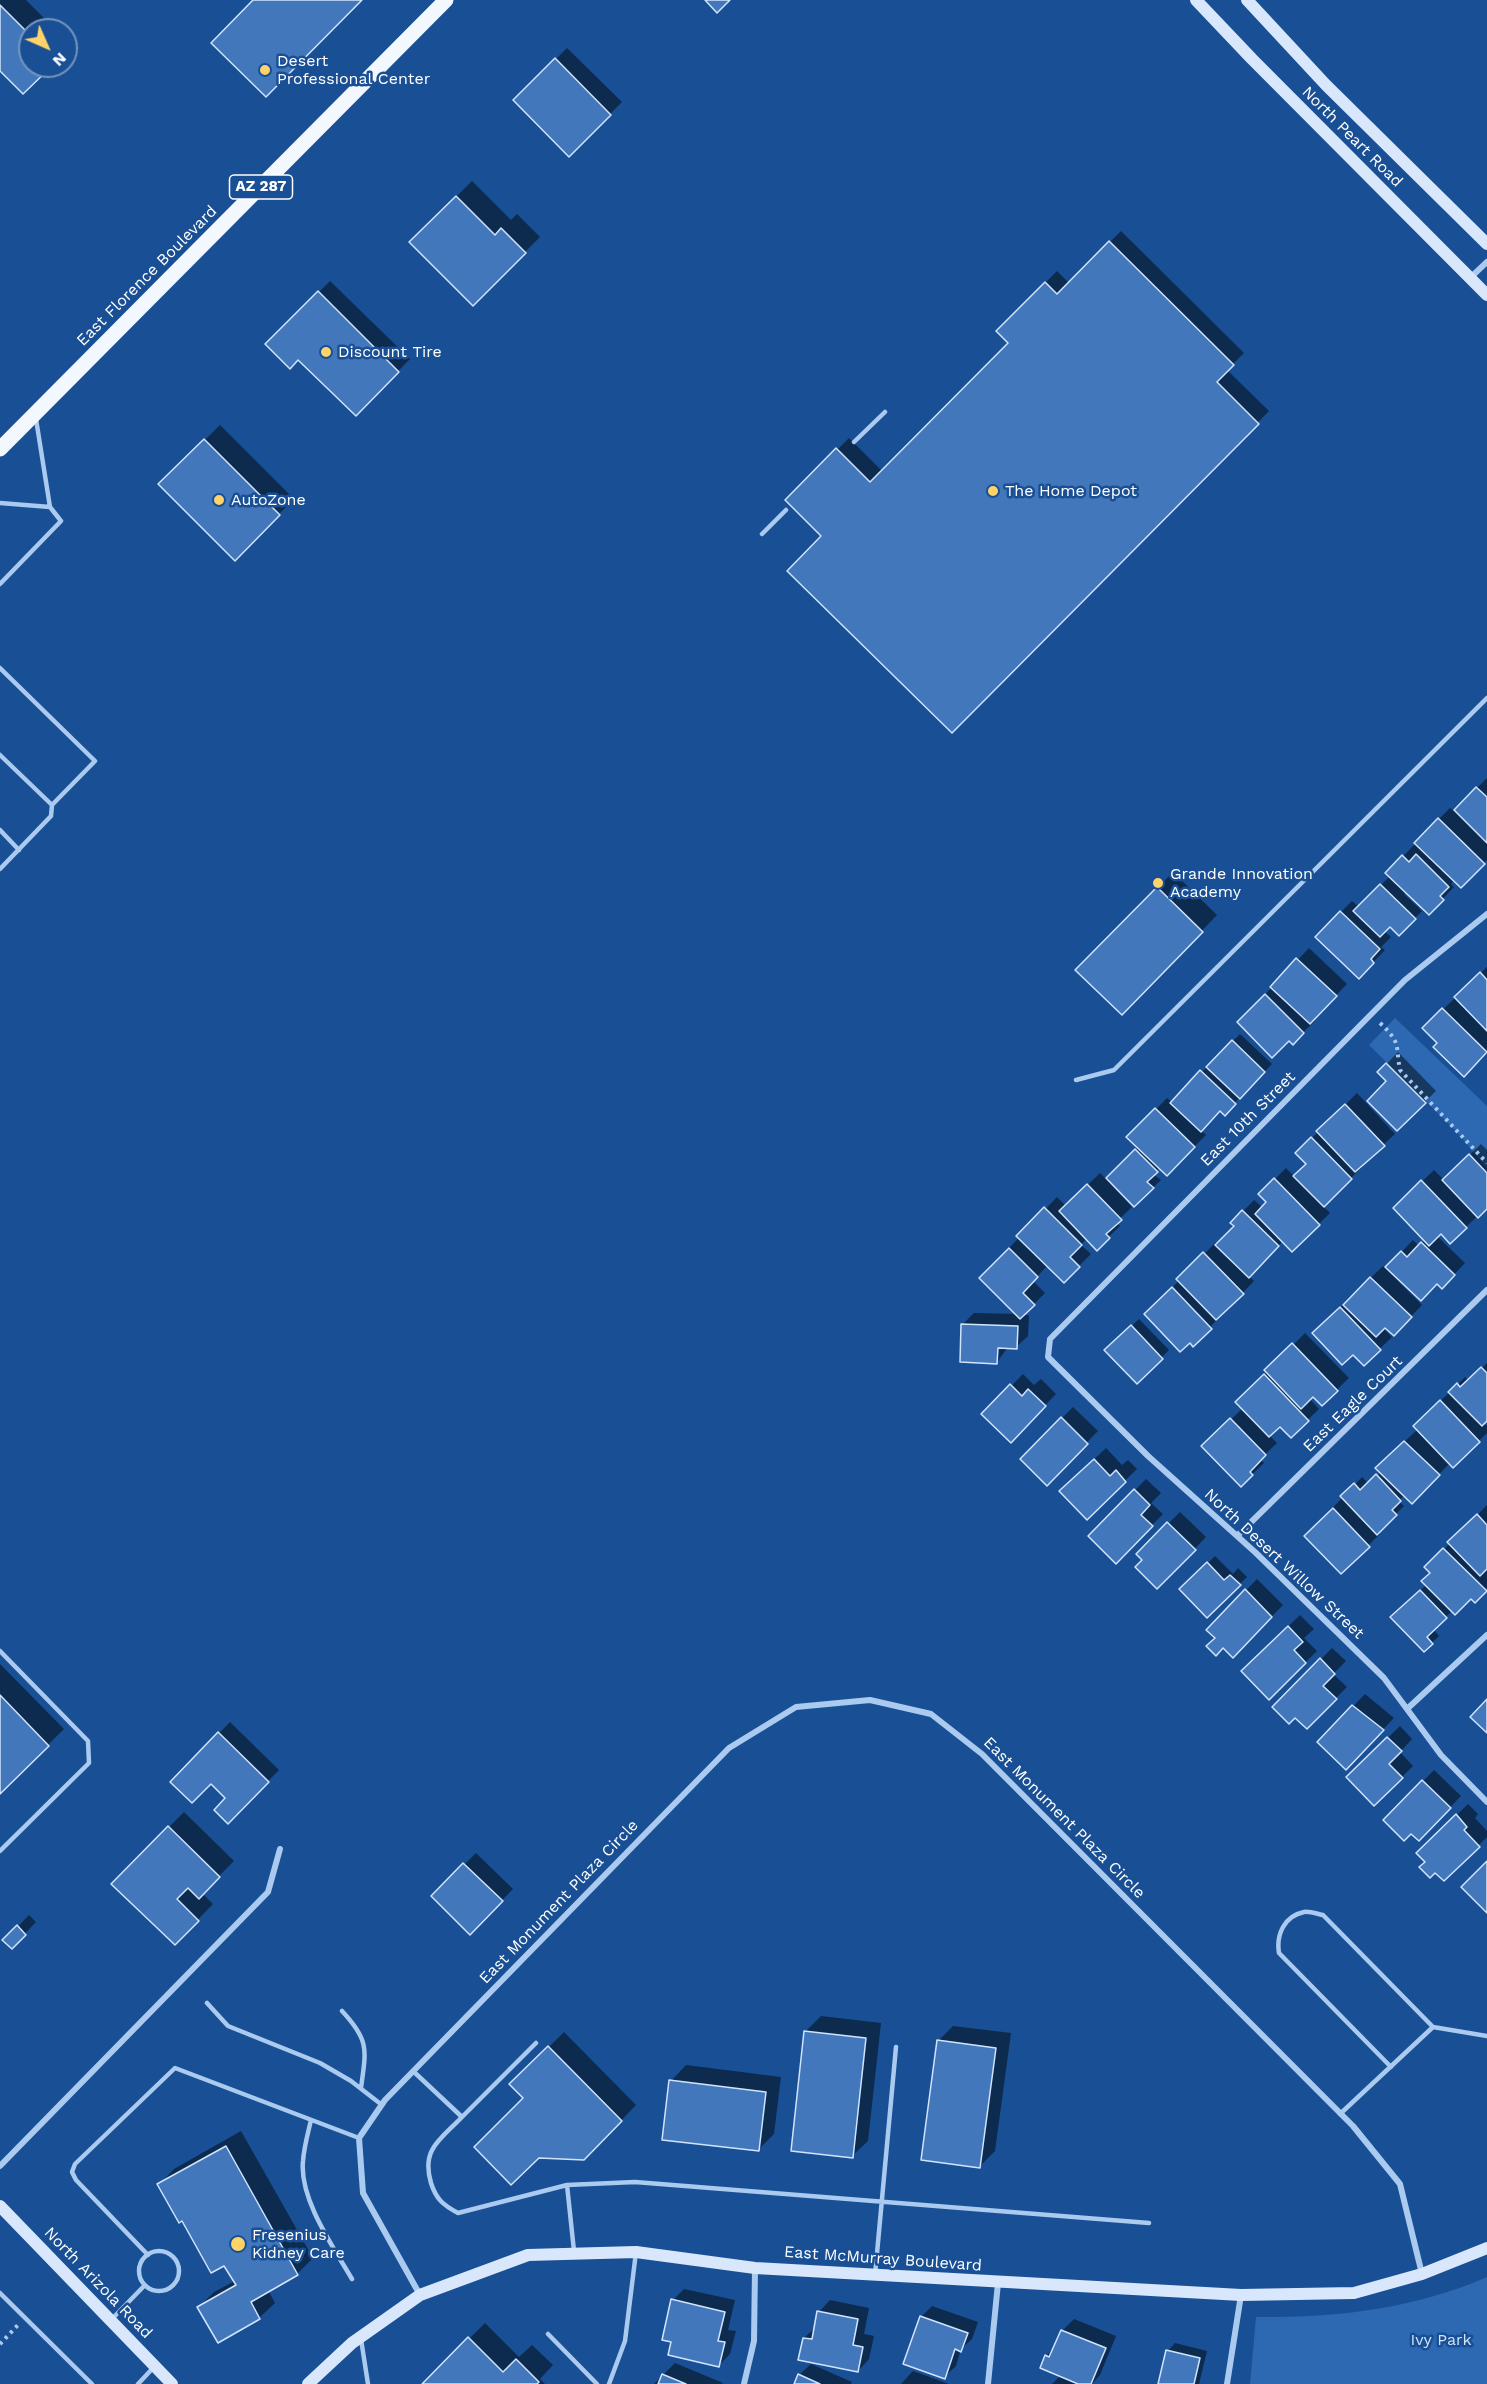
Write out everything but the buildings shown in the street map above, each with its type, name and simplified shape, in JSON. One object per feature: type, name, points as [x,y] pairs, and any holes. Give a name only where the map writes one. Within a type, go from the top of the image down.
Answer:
[{"type":"main road","name":"East Florence Boulevard","points":[[0,449],[446,0]]},
{"type":"street","name":"North Peart Road","points":[[1196,0],[1487,295]]},
{"type":"street","name":"North Peart Road","points":[[1247,0],[1326,85],[1487,244]]},
{"type":"street","points":[[1470,278],[1487,262]]},
{"type":"street","name":"East 10th Street","points":[[1048,1357],[1050,1340],[1398,987],[1487,914]]},
{"type":"street","name":"East Eagle Court","points":[[1237,1536],[1487,1290]]},
{"type":"street","name":"North Desert Willow Street","points":[[1048,1357],[1148,1456],[1237,1536],[1384,1678],[1441,1755],[1487,1802]]},
{"type":"street","points":[[1407,1709],[1487,1635]]},
{"type":"street","name":"East Monument Plaza Circle","points":[[359,2138],[382,2104],[729,1748],[796,1707],[870,1700],[931,1714],[982,1754],[1340,2114],[1400,2184],[1422,2274]]},
{"type":"street","points":[[0,2166],[268,1892],[280,1849]]},
{"type":"street","points":[[359,2138],[363,2193],[420,2295]]},
{"type":"street","name":"North Arizola Road","points":[[0,2206],[172,2384]]},
{"type":"street","name":"East McMurray Boulevard","points":[[308,2384],[361,2337],[420,2295],[528,2255],[636,2252],[755,2268],[1241,2295],[1354,2293],[1422,2274],[1487,2248]]},
{"type":"street","points":[[744,2384],[754,2340],[755,2268]]},
{"type":"street","points":[[988,2384],[998,2283]]},
{"type":"street","points":[[1227,2384],[1241,2295]]},
{"type":"lane","points":[[0,584],[62,521],[50,507],[36,412]]},
{"type":"lane","points":[[854,442],[885,412]]},
{"type":"lane","points":[[0,502],[50,507]]},
{"type":"lane","points":[[762,534],[786,510]]},
{"type":"lane","points":[[0,668],[95,761],[52,805],[51,816],[0,869]]},
{"type":"lane","points":[[1076,1080],[1114,1070],[1487,698]]},
{"type":"lane","points":[[0,755],[52,805]]},
{"type":"lane","points":[[0,830],[19,849]]},
{"type":"lane","points":[[0,1651],[88,1741],[89,1763],[0,1851]]},
{"type":"lane","points":[[1391,2067],[1279,1953],[1277,1940],[1286,1922],[1304,1912],[1323,1915],[1433,2027],[1487,2036]]},
{"type":"lane","points":[[207,2003],[228,2026],[320,2063],[382,2104]]},
{"type":"lane","points":[[342,2011],[358,2028],[366,2051],[361,2088]]},
{"type":"lane","points":[[1340,2114],[1433,2027]]},
{"type":"lane","points":[[536,2043],[433,2148],[426,2162],[435,2196],[445,2206],[458,2213],[567,2185],[635,2182],[1149,2223]]},
{"type":"lane","points":[[875,2275],[884,2202],[896,2047]]},
{"type":"lane","points":[[148,2255],[76,2180],[72,2172],[75,2164],[175,2068],[359,2138]]},
{"type":"lane","points":[[414,2071],[462,2117]]},
{"type":"lane","points":[[311,2120],[302,2163],[307,2191],[324,2231],[352,2279]]},
{"type":"lane","points":[[567,2185],[575,2254]]},
{"type":"lane","points":[[161,2251],[168,2253],[177,2263],[179,2270],[176,2283],[171,2288],[158,2291],[145,2285],[139,2270],[148,2255],[161,2251]]},
{"type":"lane","points":[[609,2384],[625,2341],[636,2252]]},
{"type":"lane","points":[[111,2320],[145,2285]]},
{"type":"lane","points":[[0,2293],[92,2384]]},
{"type":"lane","points":[[548,2334],[597,2384]]},
{"type":"lane","points":[[361,2337],[368,2384]]},
{"type":"lane","points":[[138,2384],[155,2366]]},
{"type":"path","points":[[1388,1030],[1400,1050],[1400,1070],[1487,1164]]},
{"type":"path","points":[[0,2344],[25,2318]]},
{"type":"green space","points":[[1395,1018],[1487,1106],[1487,1168],[1455,1130],[1369,1045]]},
{"type":"green space","name":"Ivy Park","points":[[1487,2277],[1487,2384],[1250,2384],[1256,2317],[1315,2316],[1403,2304],[1459,2288]]},
{"type":"place","name":"Desert Professional Center","points":[[265,70]]},
{"type":"place","name":"Discount Tire","points":[[326,352]]},
{"type":"place","name":"The Home Depot","points":[[993,491]]},
{"type":"place","name":"AutoZone","points":[[219,500]]},
{"type":"place","name":"Grande Innovation Academy","points":[[1158,883]]},
{"type":"place","name":"Fresenius Kidney Care","points":[[238,2244]]}]
